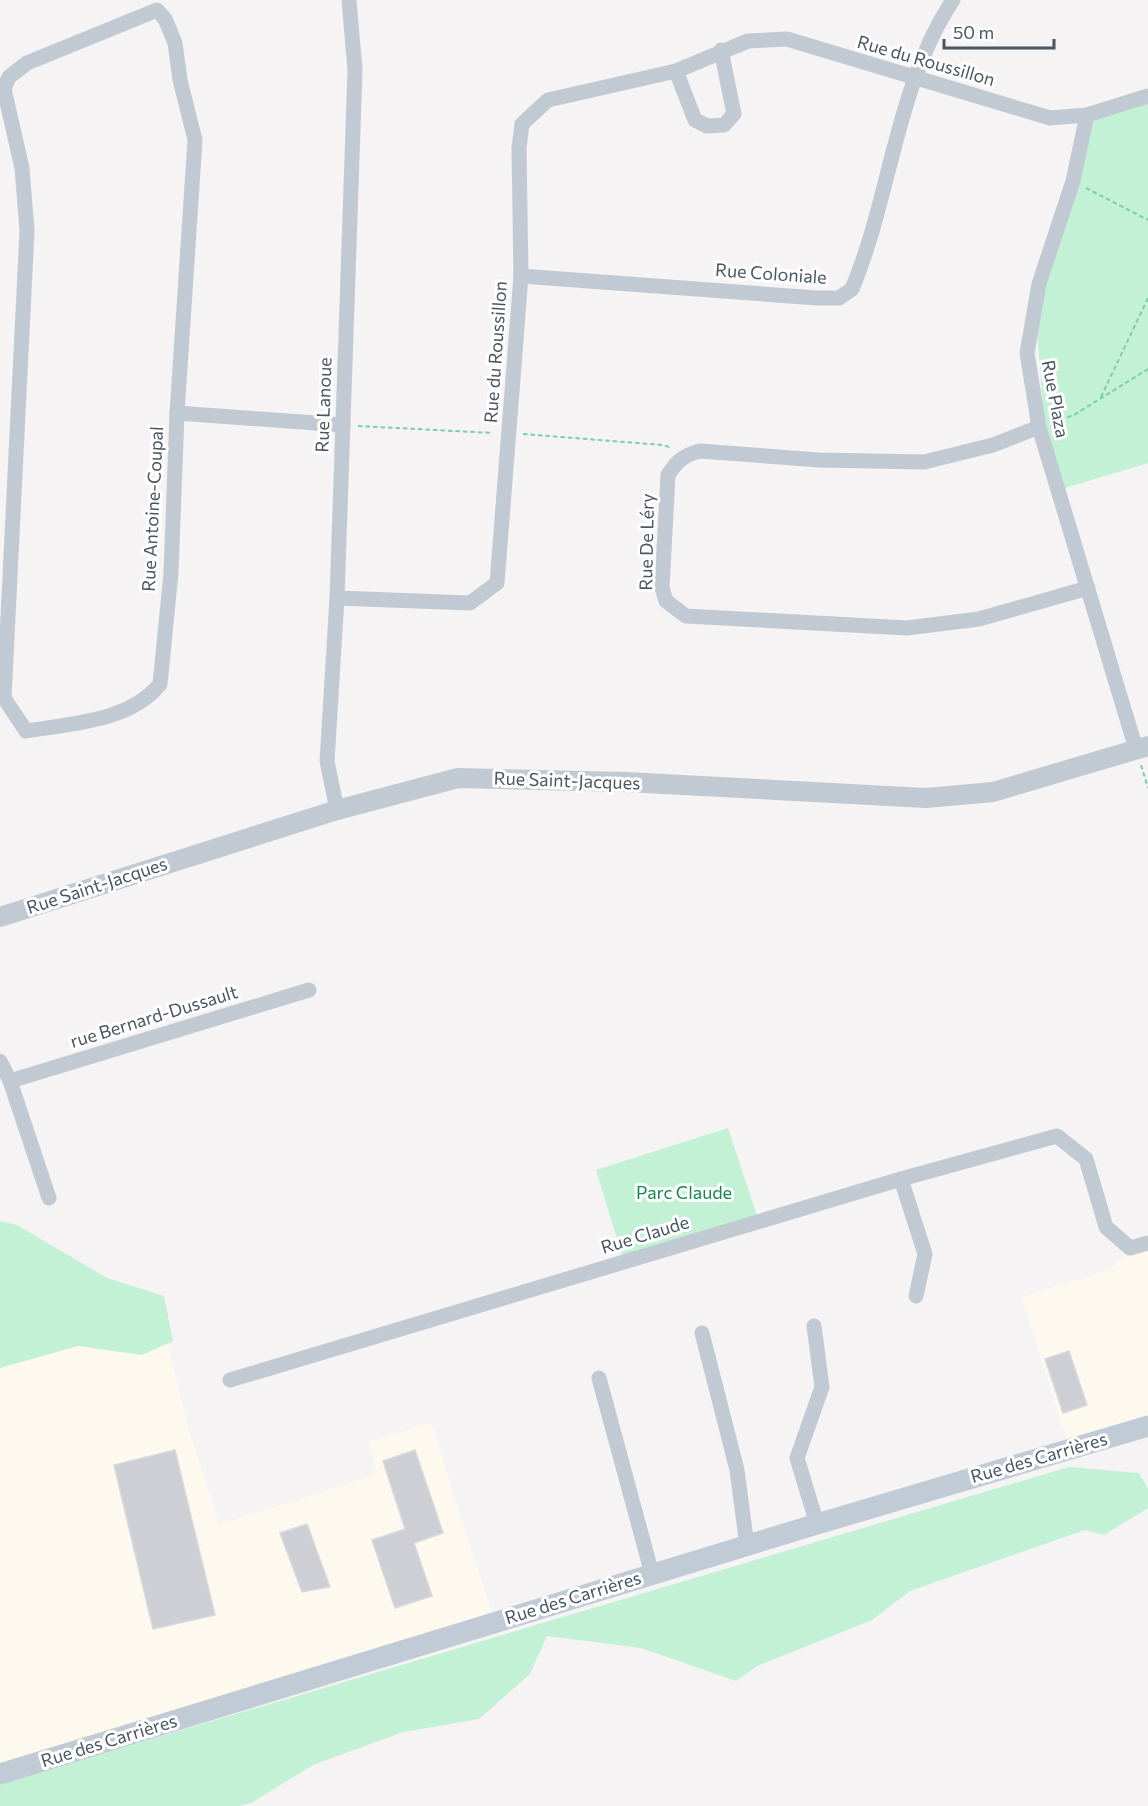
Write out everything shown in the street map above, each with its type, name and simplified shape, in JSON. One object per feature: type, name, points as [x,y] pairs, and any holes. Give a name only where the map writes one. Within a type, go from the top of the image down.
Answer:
[{"type":"main road","name":"Rue des Carrières","points":[[0,1774],[747,1545],[1148,1426]]},
{"type":"street","name":"Rue Lanoue","points":[[337,810],[327,761],[337,598],[355,70],[349,0]]},
{"type":"street","name":"Rue Coloniale","points":[[521,276],[839,298],[852,290],[860,270],[915,78],[936,25],[953,0]]},
{"type":"street","name":"Rue Antoine-Coupal","points":[[157,10],[165,19],[175,43],[180,80],[195,140],[177,413],[171,573],[160,684],[152,694],[138,703],[101,718],[26,731],[4,698],[27,231],[22,168],[4,89],[9,77],[27,63],[157,10]]},
{"type":"street","name":"Rue du Roussillon","points":[[337,598],[470,603],[497,583],[521,276],[519,148],[522,124],[548,100],[676,70],[748,41],[787,39],[1050,118],[1087,115]]},
{"type":"street","points":[[676,70],[695,120],[707,126],[724,125],[734,114],[721,50]]},
{"type":"street","points":[[1087,115],[1148,96]]},
{"type":"street","name":"Rue Plaza","points":[[1087,115],[1073,181],[1039,284],[1027,354],[1039,427],[1088,588],[1142,747]]},
{"type":"street","points":[[177,413],[343,425]]},
{"type":"street","name":"Rue De Léry","points":[[1039,427],[993,445],[924,462],[819,460],[700,451],[687,454],[676,462],[668,475],[664,595],[666,601],[686,616],[907,628],[979,619],[1088,588]]},
{"type":"street","name":"Rue Saint-Jacques","points":[[0,917],[337,810],[458,778],[626,782],[926,798],[993,792],[1142,747]]},
{"type":"street","name":"rue Bernard-Dussault","points":[[10,1081],[309,990]]},
{"type":"street","points":[[0,1061],[10,1081],[49,1198]]},
{"type":"street","name":"Rue Claude","points":[[230,1380],[901,1179],[1057,1136],[1086,1159],[1107,1227],[1130,1248],[1148,1243]]},
{"type":"street","points":[[901,1179],[925,1254],[916,1296]]},
{"type":"street","points":[[814,1326],[822,1388],[797,1458],[817,1524]]},
{"type":"street","points":[[702,1333],[737,1470],[747,1545]]},
{"type":"street","points":[[599,1378],[652,1574]]},
{"type":"path","points":[[1073,181],[1148,220]]},
{"type":"path","points":[[1101,397],[1148,298]]},
{"type":"path","points":[[1039,427],[1074,415],[1148,369]]},
{"type":"path","points":[[1142,747],[1148,788]]},
{"type":"shaded area","points":[[1148,1243],[1148,1420],[1068,1443],[1021,1297],[1109,1270],[1130,1248]]},
{"type":"shaded area","points":[[158,1307],[189,1430],[219,1525],[377,1474],[369,1441],[431,1423],[495,1622],[0,1772],[0,1355]]},
{"type":"green space","points":[[1148,101],[1148,463],[1065,488],[1044,420],[1036,317],[1089,120]]},
{"type":"green space","name":"Parc Claude","points":[[728,1128],[759,1222],[624,1262],[596,1170]]},
{"type":"green space","points":[[0,1221],[17,1225],[107,1278],[164,1296],[173,1341],[142,1355],[78,1346],[0,1368]]},
{"type":"green space","points":[[1069,1467],[1139,1473],[1148,1489],[1148,1508],[1104,1535],[1085,1530],[910,1591],[872,1620],[757,1666],[736,1681],[641,1648],[547,1636],[530,1674],[479,1719],[403,1732],[313,1765],[251,1803],[238,1806],[0,1806],[0,1784]]},
{"type":"building","points":[[1069,1351],[1087,1405],[1063,1413],[1045,1359]]},
{"type":"building","points":[[175,1450],[215,1615],[153,1629],[114,1465]]},
{"type":"building","points":[[415,1450],[443,1533],[414,1543],[432,1596],[395,1608],[372,1540],[405,1529],[383,1461]]},
{"type":"building","points":[[307,1524],[330,1587],[302,1592],[280,1533]]}]
